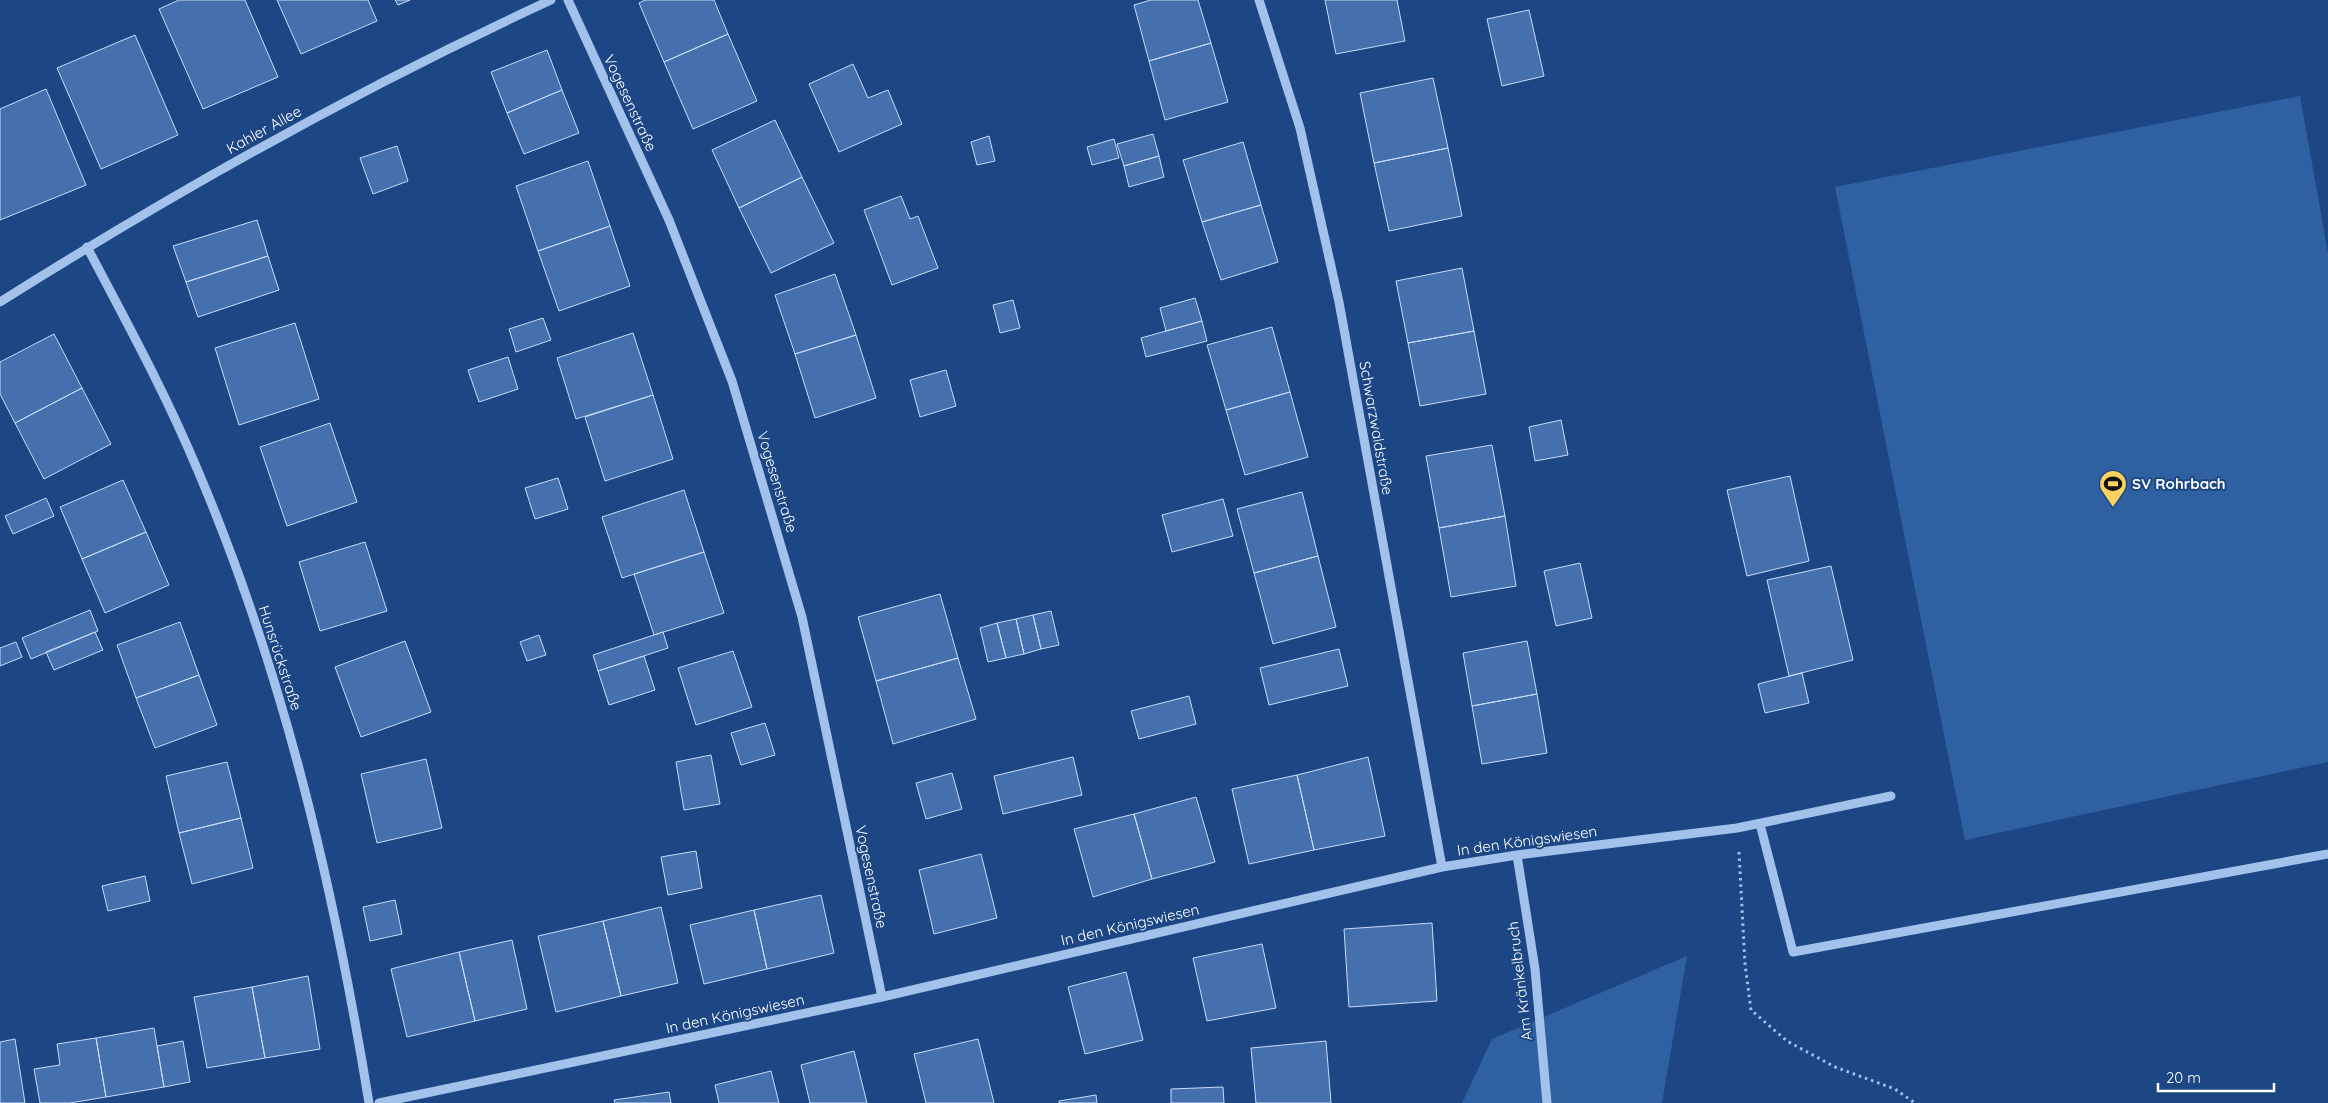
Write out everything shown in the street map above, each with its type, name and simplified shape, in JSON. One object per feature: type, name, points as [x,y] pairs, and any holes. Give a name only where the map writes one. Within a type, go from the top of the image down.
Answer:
[{"type":"street","name":"Kahler Allee","points":[[0,302],[87,247],[285,133],[444,49],[551,0]]},
{"type":"street","name":"Vogesenstraße","points":[[568,0],[669,220],[732,381],[802,617],[882,997]]},
{"type":"street","name":"Schwarzwaldstraße","points":[[1260,0],[1300,128],[1339,302],[1442,867]]},
{"type":"street","name":"Hunsrückstraße","points":[[87,247],[156,378],[199,472],[274,676],[303,780],[352,998],[369,1103]]},
{"type":"street","name":"In den Königswiesen","points":[[379,1103],[882,997],[1442,867],[1517,855],[1737,828],[1892,796]]},
{"type":"street","points":[[1760,824],[1794,952],[2328,854]]},
{"type":"street","name":"Am Kränkelbruch","points":[[1517,855],[1535,969],[1546,1103]]},
{"type":"path","points":[[1737,828],[1745,964],[1751,1010],[1787,1041],[1835,1067],[1895,1089],[1915,1103]]},
{"type":"shaded area","name":"SV Rohrbach","points":[[2300,96],[2328,253],[2328,762],[1965,840],[1835,187]]},
{"type":"shaded area","points":[[1687,956],[1662,1103],[1462,1103],[1492,1039]]},
{"type":"building","points":[[179,0],[245,0],[278,77],[203,109],[159,9]]},
{"type":"building","points":[[277,0],[368,0],[377,21],[301,54]]},
{"type":"building","points":[[395,0],[410,0],[398,5]]},
{"type":"building","points":[[645,0],[714,0],[728,34],[664,62],[639,3]]},
{"type":"building","points":[[1151,0],[1198,0],[1211,43],[1149,61],[1134,5]]},
{"type":"building","points":[[1325,0],[1397,0],[1405,41],[1336,54]]},
{"type":"building","points":[[1529,10],[1544,76],[1502,86],[1487,19]]},
{"type":"building","points":[[728,34],[757,101],[693,129],[664,62]]},
{"type":"building","points":[[135,35],[178,135],[101,169],[57,68]]},
{"type":"building","points":[[1211,43],[1228,102],[1165,120],[1149,61]]},
{"type":"building","points":[[547,50],[562,90],[507,113],[491,72]]},
{"type":"building","points":[[853,64],[868,98],[888,90],[902,124],[839,152],[809,84]]},
{"type":"building","points":[[1433,78],[1448,148],[1374,163],[1360,93]]},
{"type":"building","points":[[46,89],[86,185],[0,220],[0,109]]},
{"type":"building","points":[[562,90],[579,133],[524,154],[507,113]]},
{"type":"building","points":[[775,120],[802,177],[739,208],[712,150]]},
{"type":"building","points":[[1153,134],[1159,156],[1124,166],[1117,144]]},
{"type":"building","points":[[989,136],[995,161],[977,165],[971,142]]},
{"type":"building","points":[[1114,139],[1119,158],[1092,165],[1087,147]]},
{"type":"building","points":[[1243,142],[1261,205],[1202,222],[1183,160]]},
{"type":"building","points":[[397,146],[408,181],[373,194],[360,158]]},
{"type":"building","points":[[1448,148],[1462,216],[1389,231],[1374,163]]},
{"type":"building","points":[[1159,156],[1164,177],[1129,187],[1124,166]]},
{"type":"building","points":[[588,161],[610,226],[538,251],[516,186]]},
{"type":"building","points":[[802,177],[834,243],[771,273],[739,208]]},
{"type":"building","points":[[901,196],[910,219],[918,216],[938,268],[892,285],[864,210]]},
{"type":"building","points":[[1261,205],[1278,262],[1221,280],[1202,222]]},
{"type":"building","points":[[257,220],[268,256],[186,282],[173,246]]},
{"type":"building","points":[[610,226],[630,286],[559,311],[538,251]]},
{"type":"building","points":[[268,256],[279,290],[198,317],[186,282]]},
{"type":"building","points":[[1462,268],[1474,331],[1408,343],[1396,281]]},
{"type":"building","points":[[835,274],[856,335],[795,354],[775,295]]},
{"type":"building","points":[[1195,298],[1202,321],[1166,331],[1160,308]]},
{"type":"building","points":[[1013,300],[1020,328],[1000,333],[993,305]]},
{"type":"building","points":[[543,318],[551,340],[516,352],[509,329]]},
{"type":"building","points":[[1202,321],[1207,341],[1146,357],[1141,338]]},
{"type":"building","points":[[295,323],[319,399],[239,425],[215,348]]},
{"type":"building","points":[[1272,327],[1290,392],[1226,410],[1207,345]]},
{"type":"building","points":[[1474,331],[1486,394],[1420,406],[1408,343]]},
{"type":"building","points":[[633,333],[653,395],[576,419],[557,358]]},
{"type":"building","points":[[54,334],[82,388],[15,423],[0,394],[0,362]]},
{"type":"building","points":[[856,335],[876,398],[815,418],[795,354]]},
{"type":"building","points":[[508,357],[518,389],[479,402],[468,370]]},
{"type":"building","points":[[946,370],[956,406],[920,417],[910,380]]},
{"type":"building","points":[[82,388],[111,444],[44,479],[15,423]]},
{"type":"building","points":[[1290,392],[1308,457],[1245,475],[1226,410]]},
{"type":"building","points":[[653,395],[673,459],[605,481],[585,417]]},
{"type":"building","points":[[1561,420],[1568,455],[1535,461],[1529,427]]},
{"type":"building","points":[[330,423],[357,502],[287,526],[260,447]]},
{"type":"building","points":[[1492,445],[1505,516],[1439,528],[1426,456]]},
{"type":"building","points":[[1790,476],[1809,561],[1747,576],[1727,490]]},
{"type":"building","points":[[558,478],[568,509],[535,519],[525,488]]},
{"type":"building","points":[[123,480],[146,532],[82,559],[60,507]]},
{"type":"building","points":[[684,490],[704,552],[622,578],[602,517]]},
{"type":"building","points":[[1302,492],[1318,556],[1254,573],[1237,509]]},
{"type":"building","points":[[46,498],[54,516],[13,534],[5,516]]},
{"type":"building","points":[[1223,499],[1233,536],[1172,552],[1162,515]]},
{"type":"building","points":[[1505,516],[1516,586],[1451,597],[1439,528]]},
{"type":"building","points":[[146,532],[169,585],[105,613],[82,559]]},
{"type":"building","points":[[365,542],[387,611],[320,631],[299,562]]},
{"type":"building","points":[[704,552],[724,613],[654,635],[634,574]]},
{"type":"building","points":[[1318,556],[1336,627],[1273,644],[1254,573]]},
{"type":"building","points":[[1580,563],[1592,618],[1556,626],[1544,571]]},
{"type":"building","points":[[1831,566],[1853,660],[1789,676],[1767,580]]},
{"type":"building","points":[[940,594],[958,658],[876,681],[858,617]]},
{"type":"building","points":[[90,610],[98,631],[31,659],[22,638]]},
{"type":"building","points":[[1051,611],[1059,645],[1041,649],[1033,615]]},
{"type":"building","points":[[1033,615],[1041,649],[1024,654],[1016,619]]},
{"type":"building","points":[[1016,619],[1024,654],[1006,658],[997,623]]},
{"type":"building","points":[[180,622],[199,675],[136,698],[117,645]]},
{"type":"building","points":[[997,623],[1006,658],[988,662],[980,628]]},
{"type":"building","points":[[95,632],[103,650],[54,670],[46,652]]},
{"type":"building","points":[[663,632],[668,648],[598,671],[593,655]]},
{"type":"building","points":[[539,635],[546,655],[527,661],[520,642]]},
{"type":"building","points":[[405,641],[431,712],[361,737],[335,667]]},
{"type":"building","points":[[1527,641],[1537,694],[1472,706],[1463,653]]},
{"type":"building","points":[[16,642],[22,657],[0,666],[0,648]]},
{"type":"building","points":[[1339,649],[1348,686],[1269,705],[1260,668]]},
{"type":"building","points":[[733,651],[752,707],[696,725],[678,668]]},
{"type":"building","points":[[644,656],[655,690],[609,705],[598,671]]},
{"type":"building","points":[[958,658],[976,719],[893,744],[876,681]]},
{"type":"building","points":[[1802,673],[1809,703],[1765,713],[1758,684]]},
{"type":"building","points":[[199,675],[217,725],[155,748],[136,698]]},
{"type":"building","points":[[1537,694],[1547,753],[1482,764],[1472,706]]},
{"type":"building","points":[[1189,696],[1196,724],[1139,739],[1131,711]]},
{"type":"building","points":[[765,723],[775,755],[741,765],[731,733]]},
{"type":"building","points":[[711,755],[720,804],[684,810],[676,762]]},
{"type":"building","points":[[1073,757],[1082,795],[1003,814],[994,776]]},
{"type":"building","points":[[1368,757],[1385,836],[1314,850],[1297,775]]},
{"type":"building","points":[[426,759],[442,828],[377,843],[361,774]]},
{"type":"building","points":[[227,762],[241,818],[179,833],[166,776]]},
{"type":"building","points":[[952,773],[962,809],[926,819],[916,783]]},
{"type":"building","points":[[1297,775],[1314,850],[1249,864],[1232,789]]},
{"type":"building","points":[[1196,797],[1215,862],[1152,879],[1134,814]]},
{"type":"building","points":[[1134,814],[1152,879],[1093,897],[1074,829]]},
{"type":"building","points":[[241,818],[253,868],[192,884],[179,833]]},
{"type":"building","points":[[696,851],[702,888],[668,895],[661,857]]},
{"type":"building","points":[[981,854],[997,918],[934,934],[919,870]]},
{"type":"building","points":[[145,876],[150,901],[108,911],[102,886]]},
{"type":"building","points":[[821,895],[834,953],[767,969],[754,910]]},
{"type":"building","points":[[395,900],[402,934],[370,941],[363,907]]},
{"type":"building","points":[[661,907],[678,983],[621,996],[603,921]]},
{"type":"building","points":[[754,910],[767,969],[704,984],[690,925]]},
{"type":"building","points":[[603,921],[621,996],[556,1012],[538,936]]},
{"type":"building","points":[[1432,923],[1437,1001],[1349,1007],[1344,929]]},
{"type":"building","points":[[512,940],[527,1009],[475,1021],[459,952]]},
{"type":"building","points":[[1262,944],[1276,1008],[1207,1021],[1193,958]]},
{"type":"building","points":[[459,952],[475,1021],[407,1037],[391,969]]},
{"type":"building","points":[[1126,972],[1143,1040],[1085,1054],[1068,987]]},
{"type":"building","points":[[308,976],[320,1049],[265,1058],[252,987]]},
{"type":"building","points":[[252,987],[265,1058],[207,1068],[194,997]]},
{"type":"building","points":[[154,1028],[164,1087],[106,1097],[96,1038]]},
{"type":"building","points":[[96,1038],[106,1097],[70,1103],[40,1103],[34,1069],[60,1065],[57,1044]]},
{"type":"building","points":[[15,1039],[25,1103],[0,1103],[0,1042]]},
{"type":"building","points":[[978,1039],[994,1103],[926,1103],[914,1054]]},
{"type":"building","points":[[183,1041],[190,1082],[164,1087],[157,1046]]},
{"type":"building","points":[[1326,1041],[1331,1103],[1256,1103],[1251,1048]]},
{"type":"building","points":[[854,1051],[867,1103],[810,1103],[801,1065]]},
{"type":"building","points":[[771,1071],[779,1103],[719,1103],[715,1085]]},
{"type":"building","points":[[1223,1087],[1224,1103],[1171,1103],[1171,1089]]},
{"type":"building","points":[[669,1092],[671,1103],[615,1103],[614,1100]]},
{"type":"building","points":[[1096,1095],[1097,1103],[1059,1103],[1059,1101]]},
{"type":"place","name":"SV Rohrbach","points":[[2113,508]]}]
